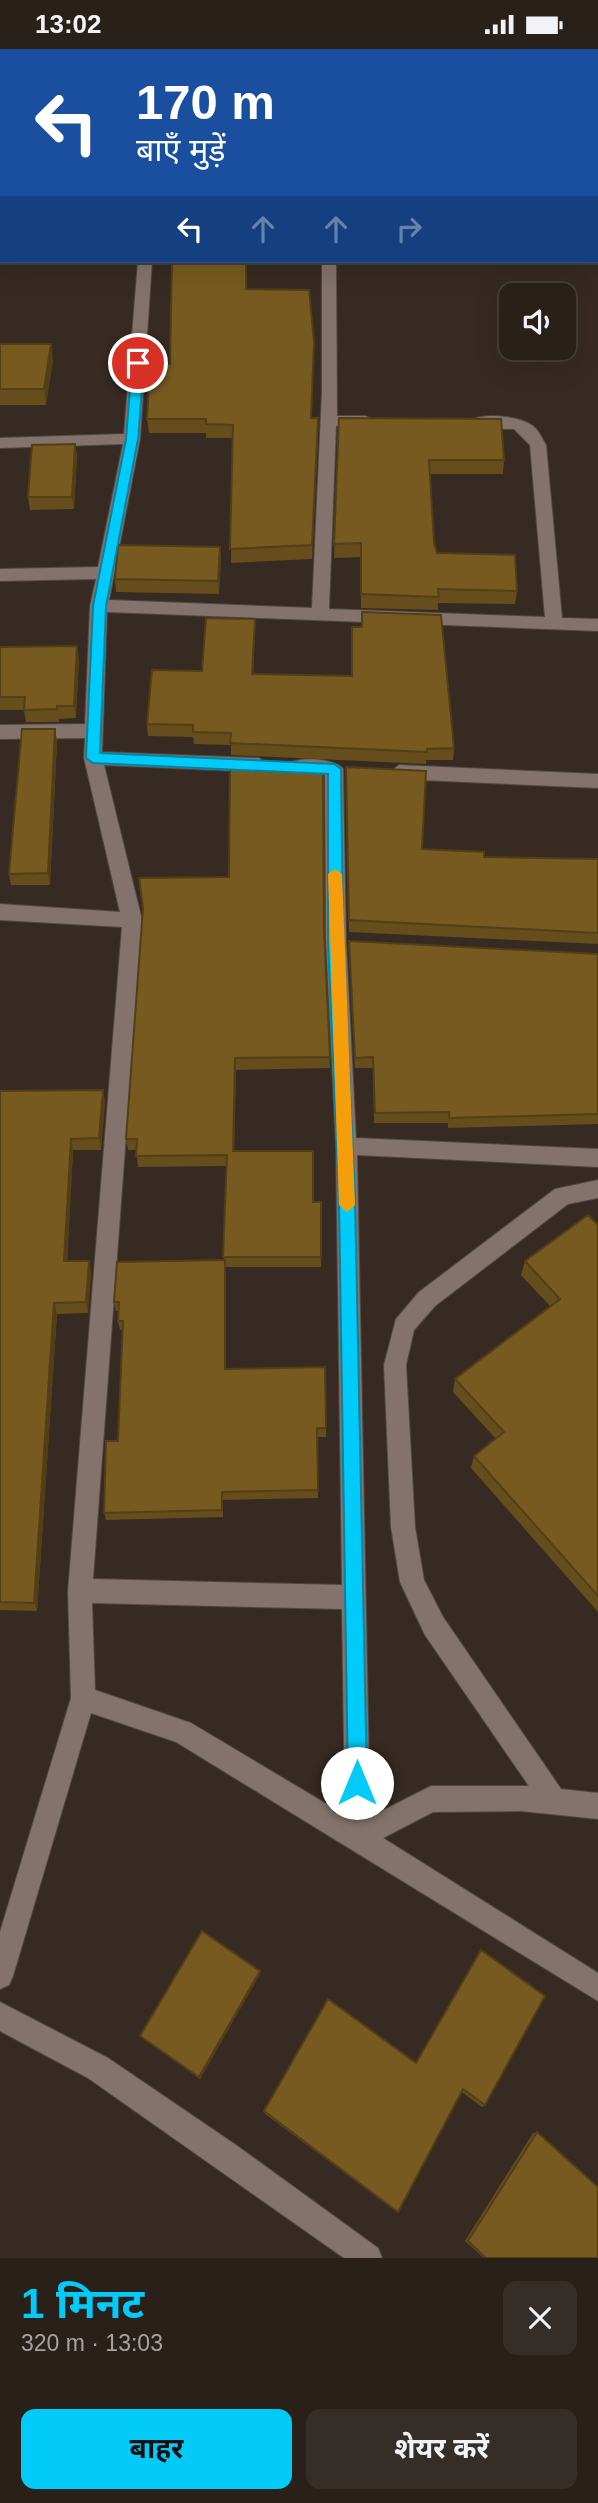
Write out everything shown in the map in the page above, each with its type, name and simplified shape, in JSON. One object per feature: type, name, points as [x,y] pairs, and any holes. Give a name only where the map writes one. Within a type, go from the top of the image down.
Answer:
[{"type":"street","points":[[0,1976],[83,1698],[80,1591],[132,919],[93,758],[99,606],[132,439],[145,263]]},
{"type":"street","points":[[320,613],[328,421],[329,263]]},
{"type":"street","points":[[328,421],[381,422]]},
{"type":"street","points":[[460,422],[512,423],[526,426],[533,432],[538,445],[554,623]]},
{"type":"street","points":[[0,443],[132,439]]},
{"type":"street","points":[[0,575],[106,573]]},
{"type":"street","points":[[99,606],[598,625]]},
{"type":"street","points":[[0,732],[95,731]]},
{"type":"street","points":[[93,758],[341,769],[358,1837]]},
{"type":"street","points":[[376,771],[598,781]]},
{"type":"street","points":[[0,912],[132,919]]},
{"type":"street","points":[[346,1146],[598,1158]]},
{"type":"street","points":[[554,1801],[434,1626],[412,1582],[404,1527],[395,1365],[404,1327],[427,1299],[563,1196],[598,1189]]},
{"type":"street","points":[[80,1591],[355,1597]]},
{"type":"street","points":[[83,1698],[182,1732],[358,1837],[598,1988]]},
{"type":"street","points":[[358,1837],[431,1799],[554,1801],[598,1806]]},
{"type":"street","points":[[0,2016],[97,2069],[226,2155],[368,2258]]},
{"type":"building","points":[[172,263],[246,263],[246,289],[309,290],[314,342],[311,418],[318,418],[312,545],[230,549],[233,425],[206,424],[206,419],[147,419],[150,364],[170,364]]},
{"type":"building","points":[[0,344],[51,344],[44,389],[0,389]]},
{"type":"building","points":[[339,418],[501,419],[504,460],[429,460],[434,543],[437,553],[515,555],[517,591],[438,589],[439,597],[361,594],[361,543],[334,544]]},
{"type":"building","points":[[75,444],[72,497],[28,497],[32,445]]},
{"type":"building","points":[[118,545],[220,547],[218,581],[115,579]]},
{"type":"building","points":[[362,612],[441,615],[454,748],[427,749],[427,752],[230,743],[231,733],[193,732],[193,725],[147,724],[152,670],[202,671],[206,618],[255,619],[252,674],[352,676],[352,627],[362,627]]},
{"type":"building","points":[[77,646],[74,706],[24,710],[25,697],[0,697],[0,647]]},
{"type":"building","points":[[22,729],[55,729],[48,873],[9,874]]},
{"type":"building","points":[[230,761],[323,765],[324,929],[330,1057],[235,1058],[233,1151],[313,1151],[313,1202],[321,1202],[321,1257],[223,1257],[227,1155],[136,1156],[137,1139],[126,1139],[143,908],[139,878],[229,877]]},
{"type":"building","points":[[346,767],[426,771],[422,849],[484,852],[484,857],[598,859],[598,933],[349,920]]},
{"type":"building","points":[[349,941],[598,954],[598,1114],[449,1118],[449,1112],[375,1113],[373,1057],[355,1058]]},
{"type":"building","points":[[103,1090],[99,1138],[71,1139],[64,1261],[89,1261],[86,1302],[54,1303],[34,1603],[0,1602],[0,1091]]},
{"type":"building","points":[[588,1215],[598,1225],[598,1596],[474,1456],[504,1432],[455,1379],[560,1299],[525,1261]]},
{"type":"building","points":[[225,1260],[225,1369],[325,1367],[326,1428],[317,1428],[318,1490],[222,1492],[222,1510],[104,1513],[106,1441],[118,1441],[123,1321],[118,1321],[119,1302],[114,1302],[117,1262]]},
{"type":"building","points":[[202,1931],[260,1971],[199,2077],[140,2036]]},
{"type":"building","points":[[481,1950],[545,1996],[485,2105],[463,2089],[398,2212],[264,2111],[328,1999],[416,2063]]},
{"type":"building","points":[[537,2132],[598,2187],[598,2258],[486,2258],[468,2241]]},
{"type":"slow traffic","points":[[335,874],[347,1205]]},
{"type":"route","points":[[138,363],[132,439],[99,606],[93,758],[334,769],[336,941],[346,1146],[357,1783]]}]
